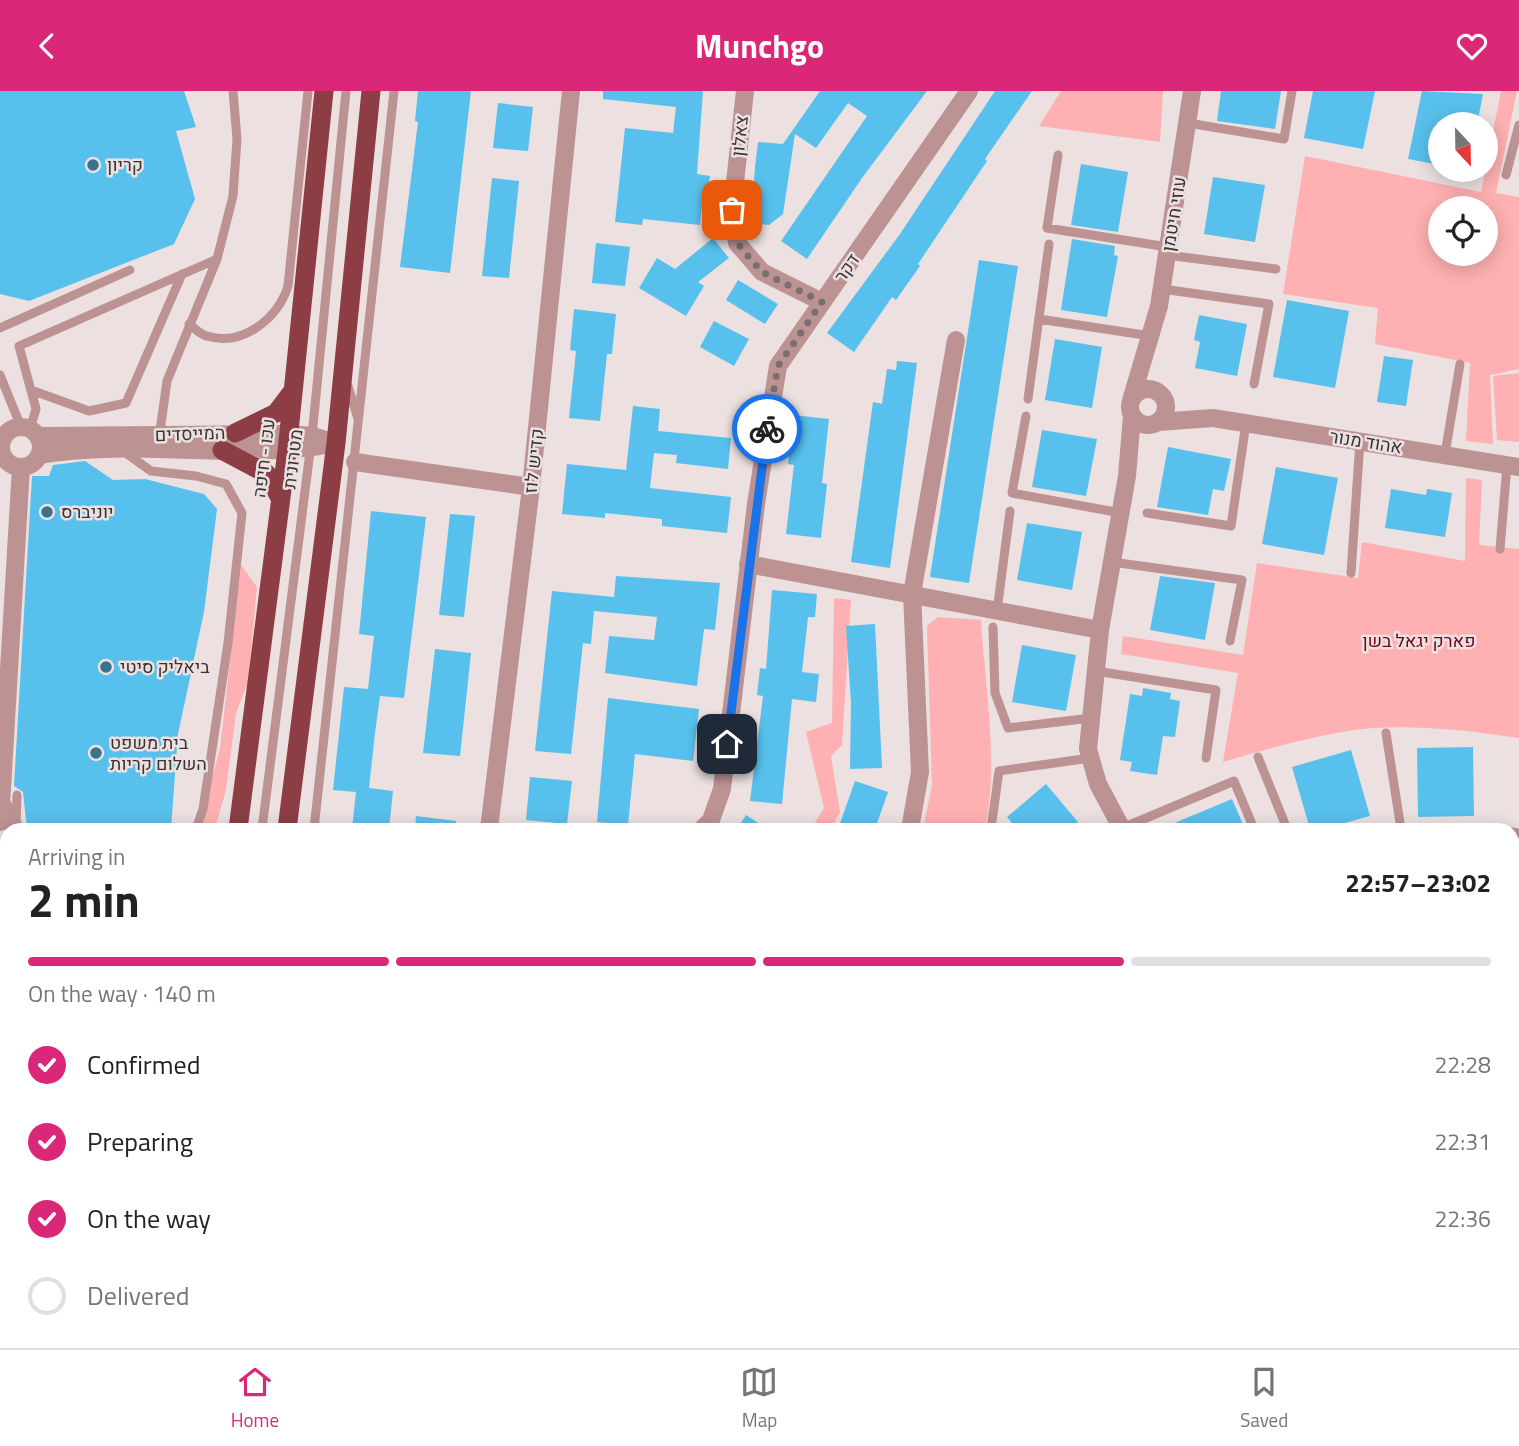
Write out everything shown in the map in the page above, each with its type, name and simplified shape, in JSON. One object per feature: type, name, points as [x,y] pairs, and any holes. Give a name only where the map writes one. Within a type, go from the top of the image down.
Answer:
[{"type":"highway","name":"עכו - חיפה","points":[[239,820],[281,502],[324,91]]},
{"type":"highway","points":[[288,823],[337,443],[371,91]]},
{"type":"highway","points":[[235,433],[276,413],[294,388]]},
{"type":"highway","points":[[222,450],[267,474],[281,502]]},
{"type":"street","name":"קדיש לוז","points":[[490,823],[531,487],[571,91]]},
{"type":"street","name":"צאלון","points":[[745,91],[732,210],[737,243],[762,272],[822,302]]},
{"type":"street","name":"דקר","points":[[708,823],[722,789],[748,563],[778,366],[969,91]]},
{"type":"street","name":"עוזי חיטמן","points":[[1132,397],[1151,336],[1161,289],[1192,91]]},
{"type":"street","name":"עוזי חיטמן","points":[[1151,336],[1151,358],[1161,394]]},
{"type":"street","points":[[911,823],[919,772],[912,594],[956,341]]},
{"type":"street","points":[[1118,823],[1098,785],[1090,758],[1091,718],[1100,630],[1127,476],[1132,416],[1130,404],[1132,397],[1148,388],[1161,394],[1166,410],[1134,455],[1127,476]]},
{"type":"street","name":"אהוד מנור","points":[[1161,394],[1213,418]]},
{"type":"street","points":[[1132,416],[1140,423],[1155,423]]},
{"type":"street","name":"אהוד מנור","points":[[1155,423],[1213,418],[1513,466]]},
{"type":"street","name":"המייסדים","points":[[19,432],[159,442],[222,450],[287,442],[337,443]]},
{"type":"street","points":[[19,432],[41,445],[39,456],[33,464],[21,467],[2,456],[2,444],[19,432]]},
{"type":"street","name":"המייסדים","points":[[39,456],[122,450],[159,442],[235,433],[287,442]]},
{"type":"street","points":[[355,462],[531,487]]},
{"type":"street","points":[[6,807],[21,467]]},
{"type":"street","points":[[748,563],[912,594],[995,619],[1100,630]]},
{"type":"lane","points":[[159,442],[167,381],[217,259],[233,196],[237,139],[233,91]]},
{"type":"lane","points":[[189,324],[206,336],[229,338],[259,327],[280,307],[288,286],[308,91]]},
{"type":"lane","name":"מטרונית","points":[[263,823],[312,442],[346,91]]},
{"type":"lane","points":[[315,823],[394,91]]},
{"type":"lane","points":[[1188,123],[1284,139],[1292,91]]},
{"type":"lane","points":[[1506,175],[1519,125]]},
{"type":"lane","points":[[1058,155],[1047,228],[1276,269]]},
{"type":"lane","points":[[300,168],[315,194]]},
{"type":"lane","points":[[1028,400],[1049,244]]},
{"type":"lane","points":[[19,432],[36,409],[19,346],[217,259]]},
{"type":"lane","points":[[0,328],[130,270]]},
{"type":"lane","points":[[31,390],[89,411],[126,403],[182,274]]},
{"type":"lane","points":[[1161,289],[1269,304],[1254,384]]},
{"type":"lane","points":[[1039,319],[1151,336]]},
{"type":"lane","points":[[1445,454],[1460,364]]},
{"type":"lane","points":[[344,372],[359,425]]},
{"type":"lane","points":[[0,375],[19,432]]},
{"type":"lane","points":[[1026,416],[1012,493],[1121,513]]},
{"type":"lane","points":[[1147,513],[1231,526],[1246,423]]},
{"type":"lane","points":[[1351,573],[1360,441]]},
{"type":"lane","points":[[122,450],[151,471],[196,476],[226,484],[242,513],[228,643],[203,809],[198,823]]},
{"type":"lane","points":[[1500,549],[1513,466]]},
{"type":"lane","points":[[1010,511],[995,619],[995,694],[1008,728],[1091,718]]},
{"type":"lane","points":[[1112,562],[1242,580],[1230,641]]},
{"type":"lane","points":[[1096,671],[1216,690],[1206,758]]},
{"type":"lane","points":[[1386,733],[1400,823]]},
{"type":"lane","points":[[1258,757],[1285,823]]},
{"type":"lane","points":[[992,823],[999,771],[1090,758]]},
{"type":"lane","points":[[1135,823],[1234,781],[1252,823]]},
{"type":"lane","points":[[1519,934],[1519,941]]},
{"type":"green space","points":[[1061,91],[1163,91],[1160,142],[1039,126]]},
{"type":"green space","points":[[1501,91],[1517,91],[1496,193],[1519,197],[1519,369],[1490,375],[1493,444],[1466,441],[1470,363],[1375,344],[1378,308],[1283,294],[1305,156],[1481,192],[1483,182],[1498,182],[1497,112]]},
{"type":"green space","points":[[1519,373],[1519,442],[1497,440],[1493,376]]},
{"type":"green space","name":"פארק יגאל בשן","points":[[1466,478],[1482,480],[1479,545],[1519,549],[1519,738],[1429,728],[1374,728],[1278,746],[1223,762],[1238,673],[1121,654],[1123,636],[1243,655],[1257,563],[1358,578],[1362,542],[1465,561]]},
{"type":"green space","points":[[241,565],[257,587],[248,682],[236,713],[226,790],[217,823],[200,823],[220,749]]},
{"type":"green space","points":[[834,598],[851,600],[842,745],[831,756],[840,812],[834,823],[815,823],[824,808],[806,732],[832,723]]},
{"type":"green space","points":[[938,617],[981,620],[991,752],[986,823],[924,823],[932,785],[927,626]]},
{"type":"building","name":"קריון","points":[[0,91],[184,91],[196,127],[176,131],[195,199],[174,244],[29,301],[0,294]]},
{"type":"building","points":[[418,91],[471,91],[450,273],[400,267],[418,122],[415,121]]},
{"type":"building","points":[[603,91],[703,91],[697,174],[710,176],[707,196],[703,196],[700,225],[643,219],[642,225],[615,222],[625,128],[673,133],[676,107],[603,99]]},
{"type":"building","points":[[820,91],[927,91],[862,178],[807,259],[781,241],[867,116],[848,103],[816,148],[795,134],[783,214],[769,225],[751,223],[755,167],[758,142],[783,144]]},
{"type":"building","points":[[995,91],[1032,91],[985,159],[987,161],[918,264],[920,266],[896,300],[892,297],[854,352],[827,333],[900,234]]},
{"type":"building","points":[[1221,91],[1281,91],[1275,129],[1217,121]]},
{"type":"building","points":[[1313,91],[1375,91],[1363,149],[1304,138]]},
{"type":"building","points":[[1422,91],[1483,94],[1479,112],[1428,112],[1428,163],[1408,159]]},
{"type":"building","points":[[498,103],[533,107],[528,151],[493,148]]},
{"type":"building","points":[[1081,164],[1128,172],[1118,232],[1071,225]]},
{"type":"building","points":[[1213,177],[1265,185],[1255,242],[1204,234]]},
{"type":"building","points":[[492,178],[519,181],[509,278],[482,276]]},
{"type":"building","points":[[713,238],[729,258],[698,282],[704,286],[686,316],[639,288],[657,258],[675,269]]},
{"type":"building","points":[[1072,239],[1115,246],[1114,255],[1118,256],[1107,317],[1061,310]]},
{"type":"building","points":[[596,243],[630,247],[625,286],[592,283]]},
{"type":"building","points":[[979,260],[1018,266],[969,583],[930,577]]},
{"type":"building","points":[[738,280],[778,304],[765,324],[726,300]]},
{"type":"building","points":[[1287,300],[1349,311],[1335,388],[1273,377]]},
{"type":"building","points":[[574,309],[616,314],[612,354],[607,354],[600,421],[569,418],[576,351],[570,350]]},
{"type":"building","points":[[1199,315],[1247,324],[1237,376],[1195,368],[1200,342],[1194,340]]},
{"type":"building","points":[[714,321],[749,339],[734,366],[700,347]]},
{"type":"building","points":[[1055,339],[1102,347],[1092,408],[1045,400]]},
{"type":"building","points":[[1384,356],[1413,360],[1406,406],[1377,402]]},
{"type":"building","points":[[897,361],[917,363],[890,568],[851,562],[873,402],[882,404],[887,369],[896,370]]},
{"type":"building","points":[[633,406],[660,409],[658,431],[731,438],[728,469],[676,463],[677,455],[654,453],[650,488],[731,497],[727,533],[662,526],[662,519],[605,513],[605,518],[562,514],[567,464],[626,470]]},
{"type":"building","points":[[793,415],[829,419],[822,483],[827,484],[821,538],[786,534],[794,465],[788,464]]},
{"type":"building","points":[[1042,430],[1097,439],[1086,496],[1032,487]]},
{"type":"building","points":[[1168,447],[1231,459],[1224,491],[1213,489],[1208,515],[1157,507]]},
{"type":"building","name":"ביאליק סיטי","points":[[85,461],[113,480],[145,479],[204,494],[217,509],[204,612],[178,734],[171,823],[26,823],[23,792],[14,786],[32,476],[49,476],[53,465]]},
{"type":"building","points":[[1276,467],[1338,478],[1324,555],[1262,544]]},
{"type":"building","points":[[1391,489],[1426,495],[1427,489],[1452,493],[1445,537],[1385,528]]},
{"type":"building","points":[[371,511],[426,517],[404,698],[380,696],[375,733],[369,788],[393,791],[390,823],[353,823],[356,792],[333,790],[344,687],[368,689],[374,636],[359,634]]},
{"type":"building","points":[[450,514],[475,516],[464,617],[439,615]]},
{"type":"building","points":[[1027,523],[1082,532],[1072,590],[1017,580]]},
{"type":"building","points":[[616,576],[720,583],[715,630],[704,629],[697,686],[605,673],[609,636],[654,640],[657,617],[594,611],[591,644],[583,643],[571,754],[535,751],[552,591],[614,597]]},
{"type":"building","points":[[1160,576],[1215,583],[1205,640],[1150,630]]},
{"type":"building","points":[[772,590],[817,594],[815,617],[808,617],[802,672],[819,674],[816,702],[792,699],[782,804],[750,801],[763,696],[757,695],[760,668],[766,669]]},
{"type":"building","points":[[875,624],[882,768],[850,769],[851,703],[846,626]]},
{"type":"building","points":[[1022,645],[1076,655],[1066,711],[1012,702]]},
{"type":"building","points":[[435,649],[471,653],[460,756],[423,753]]},
{"type":"building","points":[[1143,688],[1171,693],[1170,699],[1180,701],[1175,737],[1163,736],[1157,775],[1130,771],[1132,762],[1120,760],[1130,694],[1142,696]]},
{"type":"building","points":[[608,698],[699,709],[693,761],[635,754],[628,823],[597,822]]},
{"type":"building","points":[[1473,747],[1474,816],[1418,817],[1417,748]]},
{"type":"building","points":[[1351,750],[1370,816],[1345,823],[1308,823],[1292,767]]},
{"type":"building","points":[[530,777],[572,781],[567,823],[526,820]]},
{"type":"building","points":[[855,781],[888,792],[877,823],[840,823]]},
{"type":"building","points":[[1046,784],[1078,822],[1012,823],[1007,817]]},
{"type":"building","points":[[1232,799],[1242,823],[1174,823]]},
{"type":"building","points":[[746,815],[759,823],[741,823]]},
{"type":"building","points":[[416,816],[456,821],[456,823],[415,823]]},
{"type":"way so far","points":[[732,210],[737,243],[762,272],[822,302],[778,366],[767,429]]},
{"type":"place","name":"קריון","points":[[93,165]]},
{"type":"place","name":"יוניברס","points":[[47,512]]},
{"type":"place","name":"ביאליק סיטי","points":[[106,667]]},
{"type":"place","name":"בית משפט השלום קריות","points":[[96,753]]},
{"type":"route","points":[[727,744],[767,429]]}]
